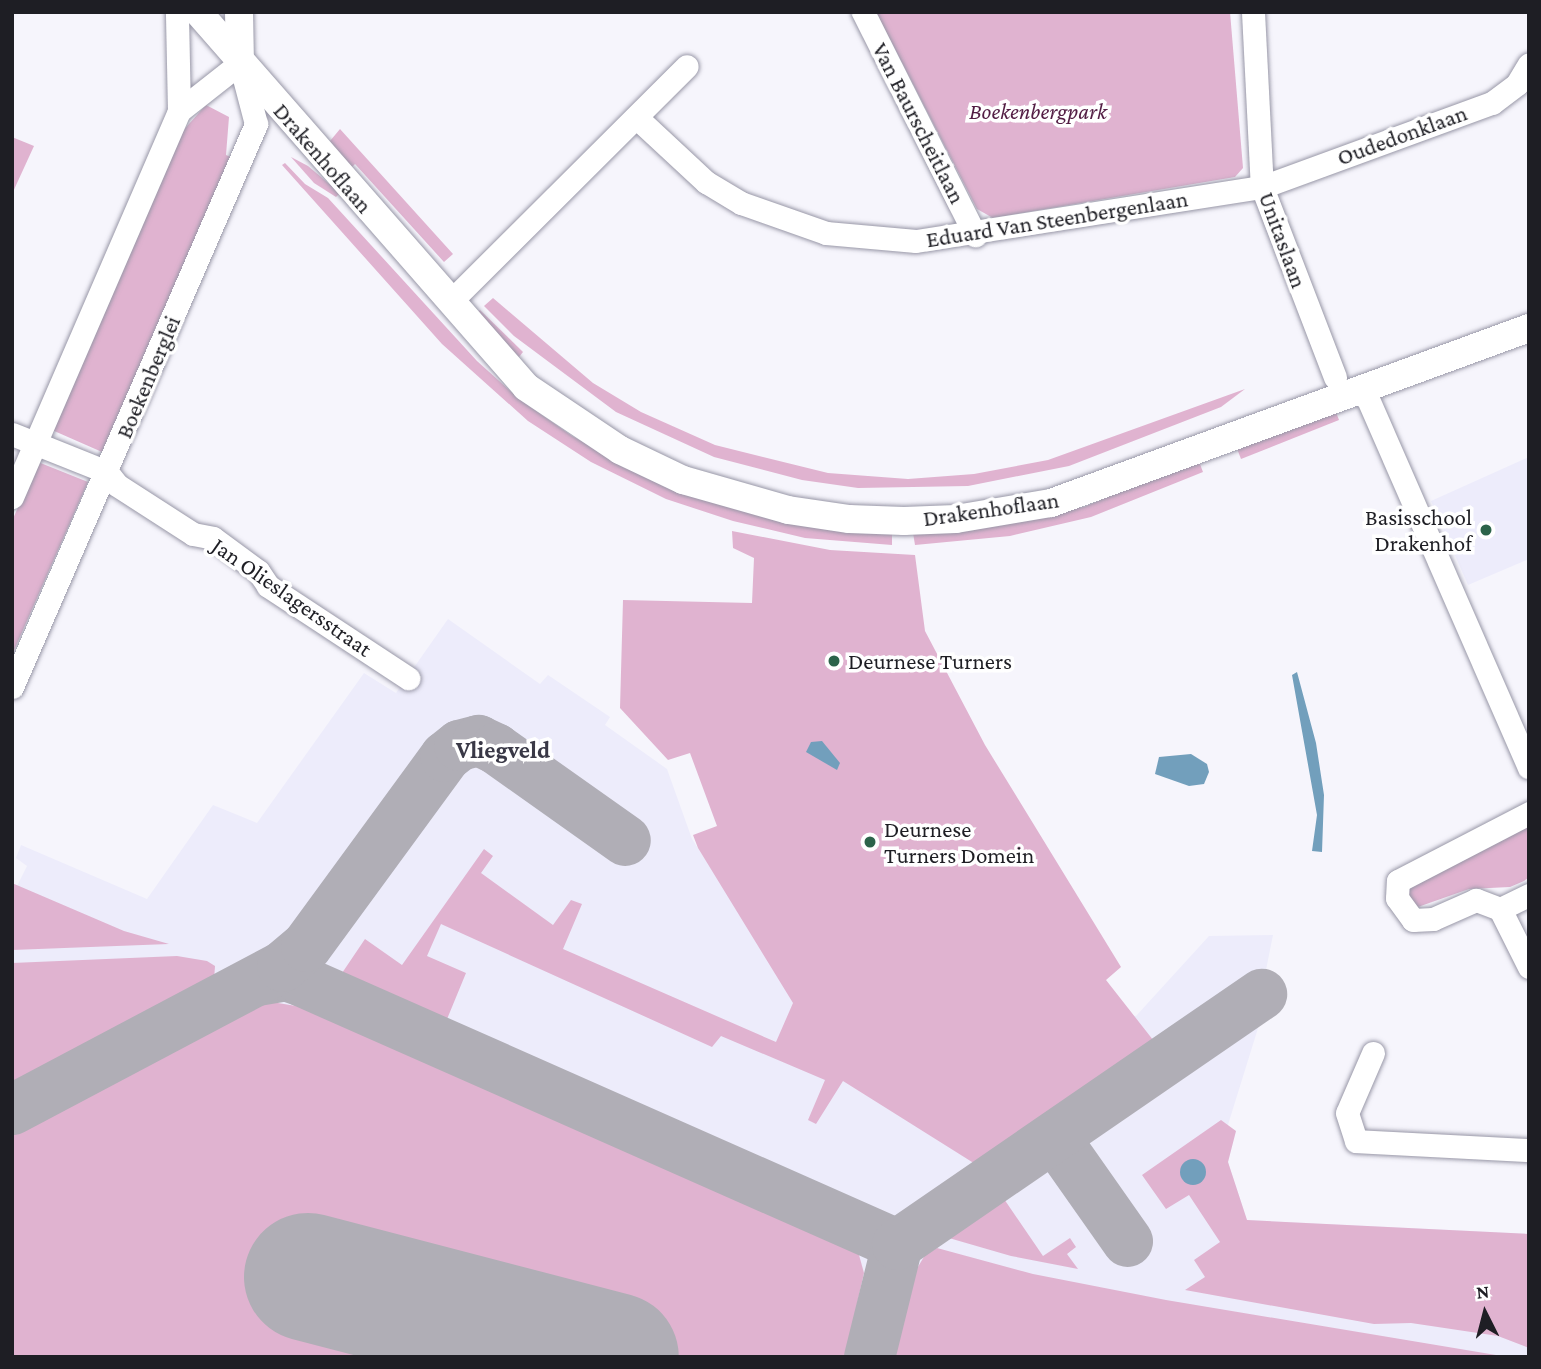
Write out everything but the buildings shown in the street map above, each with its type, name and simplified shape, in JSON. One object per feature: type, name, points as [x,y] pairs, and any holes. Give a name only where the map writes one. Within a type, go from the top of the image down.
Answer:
[{"type":"street","points":[[12,497],[179,111],[177,12]]},
{"type":"street","name":"Drakenhoflaan","points":[[198,12],[450,302],[537,374],[635,438],[689,464],[791,493],[855,502],[952,501],[1058,482],[1343,384],[1529,328]]},
{"type":"street","name":"Boekenberglei","points":[[12,687],[256,124],[240,63],[239,12]]},
{"type":"street","name":"Van Baurscheitlaan","points":[[863,12],[975,235]]},
{"type":"street","name":"Unitaslaan","points":[[1253,12],[1262,187],[1343,384]]},
{"type":"street","points":[[179,111],[240,63]]},
{"type":"street","name":"Oudedonklaan","points":[[1262,187],[1492,103],[1517,84],[1529,64]]},
{"type":"street","points":[[450,302],[687,66]]},
{"type":"street","name":"Eduard Van Steenbergenlaan","points":[[636,117],[706,182],[781,220],[870,240],[975,235],[1262,187]]},
{"type":"street","name":"Drakenhoflaan","points":[[1343,384],[1529,308]]},
{"type":"street","points":[[1343,384],[1367,397],[1529,766]]},
{"type":"street","name":"Jan Olieslagersstraat","points":[[12,434],[107,472],[117,485],[193,534],[212,538],[258,571],[268,586],[408,678]]},
{"type":"street","points":[[1529,813],[1398,881],[1396,898],[1413,920],[1433,919],[1476,900],[1500,909],[1529,967]]},
{"type":"street","points":[[1500,909],[1529,895]]},
{"type":"street","points":[[1373,1053],[1347,1113],[1356,1141],[1529,1150]]},
{"type":"shaded area","name":"Basisschool Drakenhof","points":[[1529,457],[1529,559],[1468,585],[1431,501]]},
{"type":"shaded area","points":[[448,619],[540,684],[548,675],[610,717],[605,725],[667,769],[692,839],[755,936],[1136,1016],[1209,936],[1273,935],[1265,975],[1268,996],[1227,1128],[1236,1131],[1228,1162],[1247,1220],[1529,1234],[1529,1357],[12,1357],[12,940],[65,907],[17,886],[27,866],[16,858],[21,845],[147,899],[213,805],[257,823],[364,673],[396,693]]},
{"type":"green space","name":"Boekenbergpark","points":[[876,12],[1230,12],[1243,168],[1235,177],[993,218],[977,209]]},
{"type":"green space","points":[[206,105],[229,117],[226,155],[231,157],[102,452],[52,430],[180,134]]},
{"type":"green space","points":[[340,129],[453,254],[444,262],[355,164],[349,170],[330,141]]},
{"type":"green space","points":[[12,137],[34,146],[12,194]]},
{"type":"green space","points":[[291,157],[308,166],[340,193],[336,197],[314,183]]},
{"type":"green space","points":[[285,163],[305,184],[328,198],[477,361],[519,399],[572,436],[652,479],[702,499],[790,522],[892,533],[892,545],[805,538],[733,521],[666,499],[591,462],[528,421],[442,344],[282,165]]},
{"type":"green space","points":[[493,298],[593,383],[641,412],[715,445],[828,473],[908,479],[974,474],[1048,460],[1245,389],[1221,407],[1069,466],[968,486],[858,488],[802,480],[714,457],[616,412],[514,336],[484,306]]},
{"type":"green space","points":[[480,310],[523,352],[519,357],[475,314]]},
{"type":"green space","points":[[1334,407],[1339,420],[1241,459],[1236,446]]},
{"type":"green space","points":[[1198,459],[1203,472],[1091,517],[1010,536],[915,545],[913,533],[1084,507]]},
{"type":"green space","points":[[38,462],[88,482],[12,655],[12,521]]},
{"type":"green space","name":"Deurnese Turners Domein","points":[[732,531],[830,550],[915,555],[925,631],[985,745],[1121,967],[1106,980],[1157,1045],[980,1167],[843,1081],[816,1124],[808,1120],[825,1080],[721,1036],[712,1047],[441,924],[427,956],[466,973],[445,1024],[338,979],[365,939],[402,965],[484,849],[493,856],[481,873],[553,925],[571,900],[582,904],[563,949],[776,1042],[793,1003],[698,848],[693,835],[717,826],[690,753],[668,760],[620,708],[623,600],[752,603],[754,558],[733,548]]},
{"type":"green space","points":[[1529,821],[1529,877],[1524,881],[1510,887],[1469,889],[1415,908],[1406,891],[1411,882]]},
{"type":"green space","points":[[12,883],[124,931],[169,944],[12,950]]},
{"type":"green space","points":[[177,956],[207,961],[215,966],[214,980],[12,1088],[12,963]]},
{"type":"green space","points":[[266,1001],[314,1009],[847,1238],[859,1255],[864,1273],[845,1357],[12,1357],[12,1131]]},
{"type":"green space","points":[[1221,1120],[1236,1131],[1228,1162],[1247,1220],[1529,1234],[1529,1348],[1498,1336],[1411,1323],[1374,1324],[1185,1290],[1205,1277],[1194,1260],[1220,1242],[1189,1195],[1166,1209],[1142,1175]]},
{"type":"green space","points":[[1002,1196],[1043,1256],[1070,1238],[1076,1247],[1067,1254],[1078,1269],[1011,1256],[942,1236]]},
{"type":"green space","points":[[937,1248],[1033,1274],[1166,1300],[1508,1357],[890,1357],[909,1282],[925,1255]]},
{"type":"water","points":[[1297,672],[1316,743],[1324,795],[1322,852],[1312,851],[1317,815],[1292,675]]},
{"type":"water","points":[[822,741],[840,763],[837,770],[806,752],[811,742]]},
{"type":"water","points":[[1191,754],[1207,764],[1209,772],[1204,784],[1189,786],[1155,774],[1159,757]]},
{"type":"water","points":[[1193,1159],[1202,1163],[1206,1172],[1202,1181],[1193,1185],[1184,1181],[1180,1172],[1184,1163]]},
{"type":"taxiway","points":[[12,1109],[282,966],[306,946],[445,756],[459,745],[478,740],[495,748],[625,840]]},
{"type":"taxiway","points":[[258,980],[285,975],[302,981],[897,1244]]},
{"type":"taxiway","points":[[869,1357],[897,1244],[1261,994]]},
{"type":"taxiway","points":[[1054,1137],[1127,1241]]},
{"type":"runway","points":[[308,1277],[615,1357]]},
{"type":"place","name":"Basisschool Drakenhof","points":[[1486,530]]},
{"type":"place","name":"Deurnese Turners","points":[[834,661]]},
{"type":"place","name":"Deurnese Turners Domein","points":[[870,842]]},
{"type":"district","name":"Vliegveld","points":[[503,750]]}]
